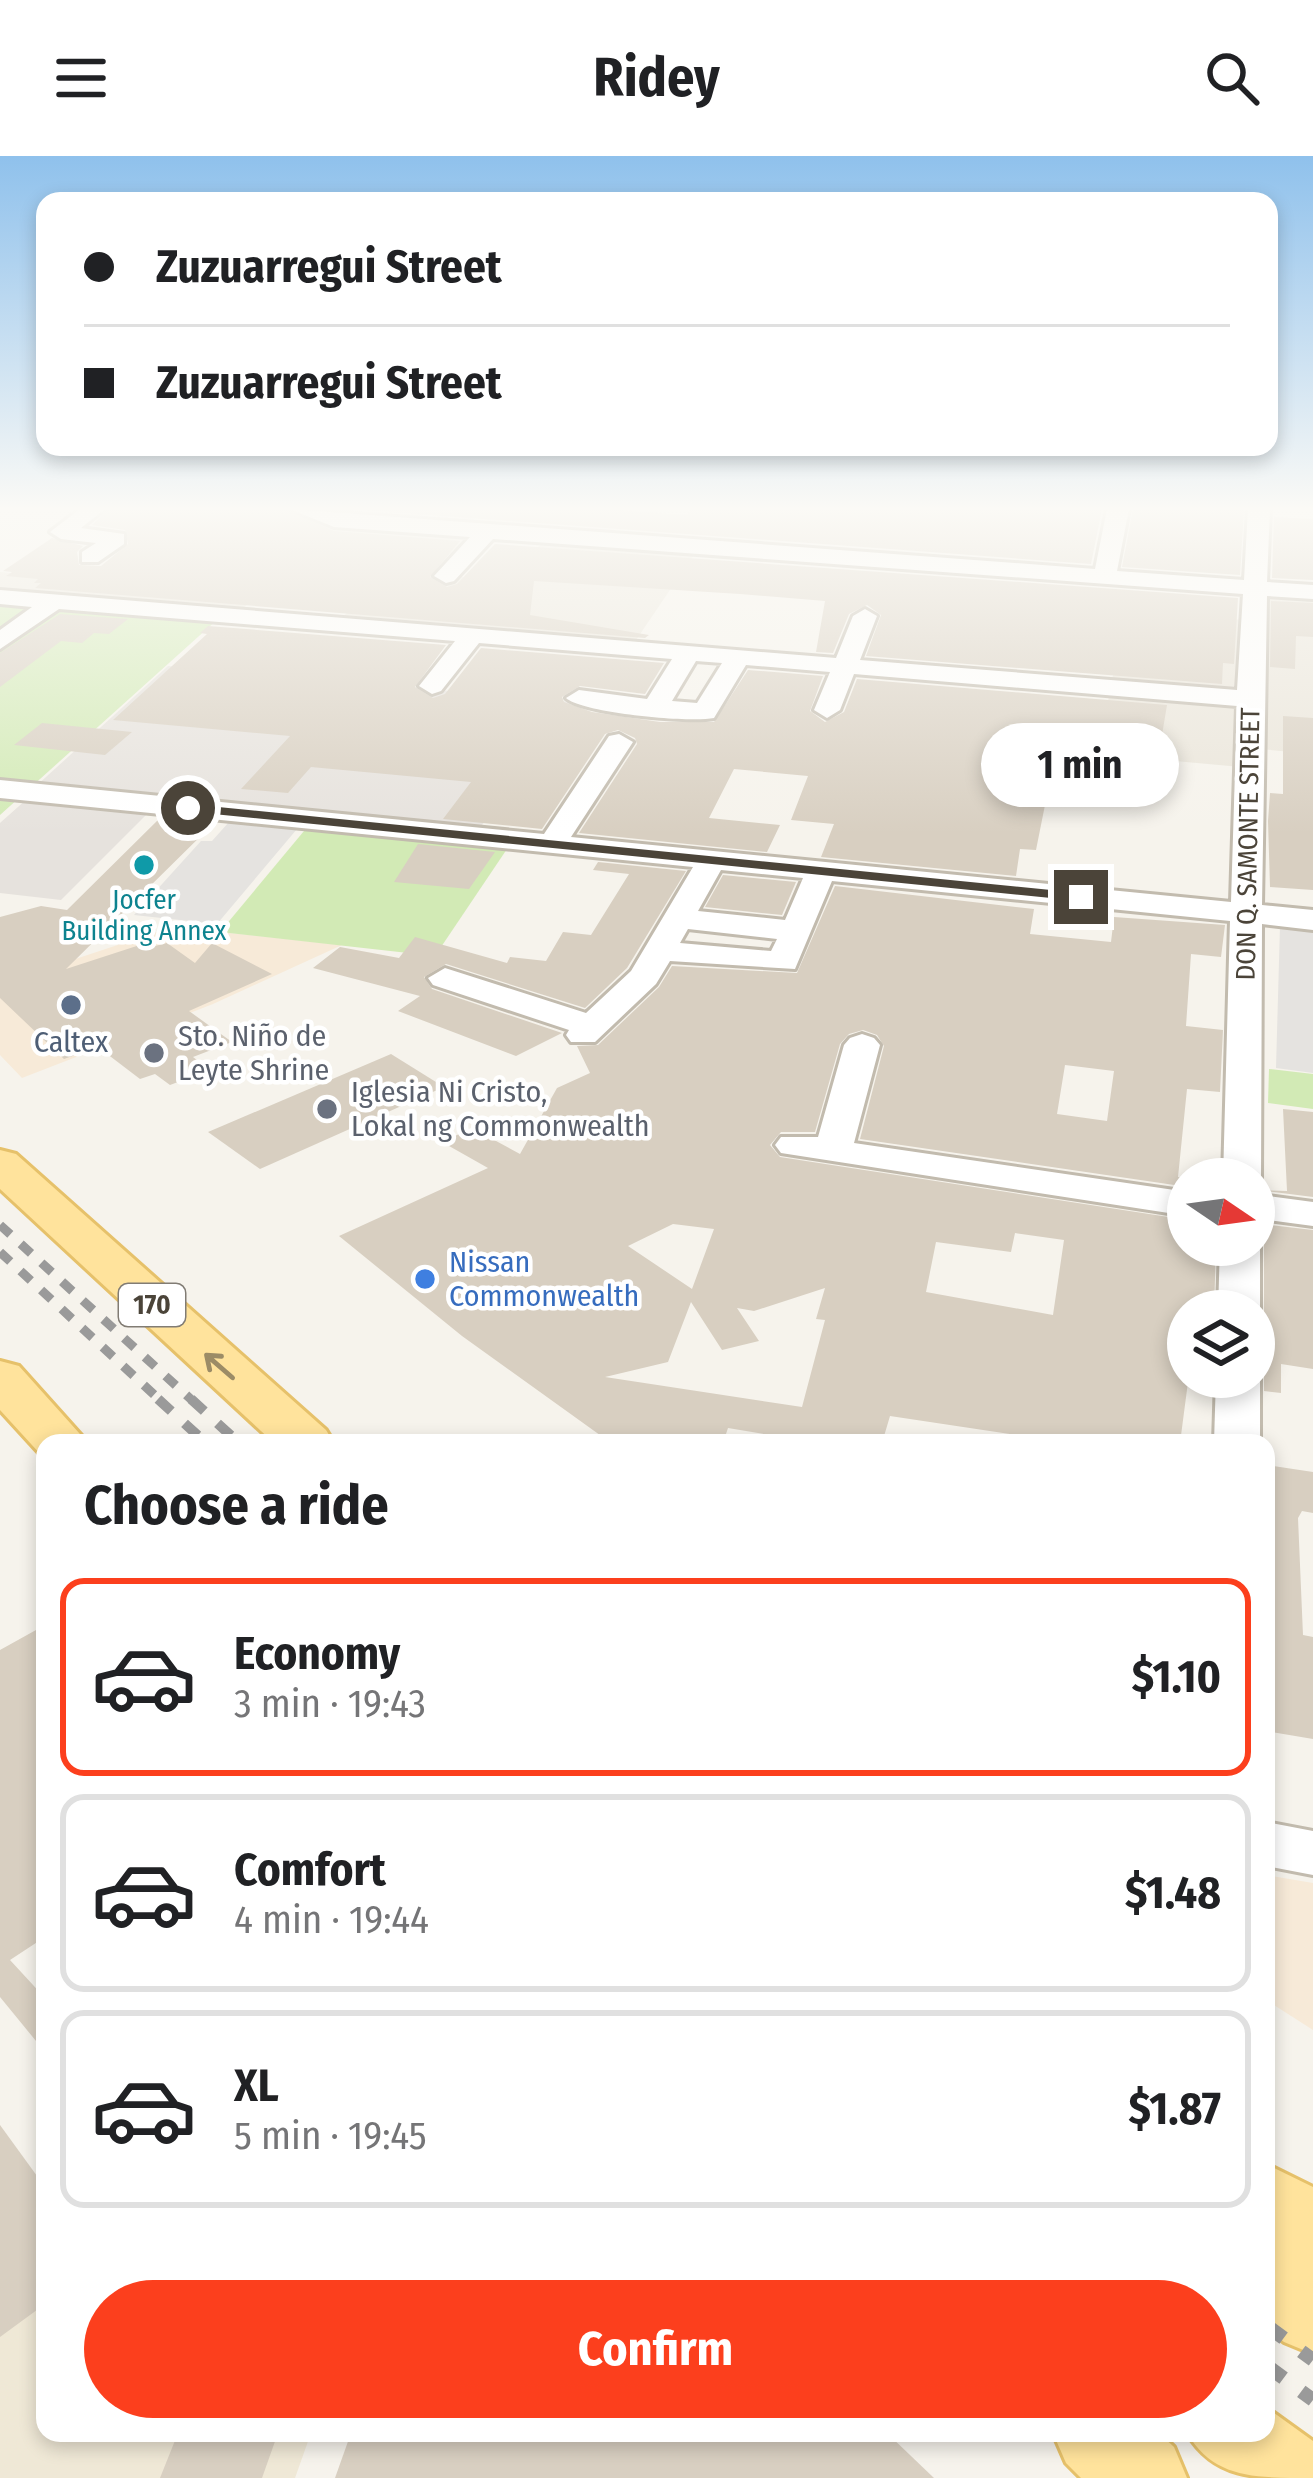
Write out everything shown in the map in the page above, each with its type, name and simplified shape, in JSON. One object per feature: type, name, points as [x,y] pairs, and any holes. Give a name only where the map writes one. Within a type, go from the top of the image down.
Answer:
[{"type":"main road","name":"170","points":[[0,1163],[298,1434]]},
{"type":"main road","points":[[0,1378],[53,1434]]},
{"type":"main road","points":[[1275,2206],[1313,2233]]},
{"type":"main road","points":[[1275,2285],[1313,2314]]},
{"type":"main road","points":[[1105,2442],[1143,2478]]},
{"type":"main road","points":[[1242,2442],[1290,2478]]},
{"type":"street","points":[[0,642],[33,617]]},
{"type":"street","points":[[242,617],[472,636],[613,680],[655,708],[705,712],[739,657]]},
{"type":"street","points":[[827,710],[864,617]]},
{"type":"street","name":"DON Q. SAMONTE STREET","points":[[1242,1158],[1254,617]]},
{"type":"street","points":[[432,686],[472,636]]},
{"type":"street","points":[[613,680],[688,653],[1250,699]]},
{"type":"street","points":[[655,708],[688,653]]},
{"type":"street","points":[[552,844],[619,742]]},
{"type":"street","points":[[0,789],[1313,920]]},
{"type":"street","points":[[445,978],[586,1030],[644,977],[712,860]]},
{"type":"street","points":[[663,951],[783,962],[821,871]]},
{"type":"street","points":[[680,919],[796,931]]},
{"type":"street","points":[[833,1150],[862,1045]]},
{"type":"street","points":[[794,1145],[1167,1201]]},
{"type":"street","points":[[1275,1209],[1313,1214]]},
{"type":"street","points":[[1237,1434],[1238,1398]]},
{"type":"street","points":[[1275,1846],[1313,1853]]},
{"type":"shaded area","points":[[343,617],[651,617],[634,643],[340,620]]},
{"type":"shaded area","points":[[1124,617],[1260,621],[1260,617],[1313,617],[1313,754],[1240,747],[1241,767],[1098,754]]},
{"type":"shaded area","points":[[168,666],[574,702],[479,829],[35,787]]},
{"type":"shaded area","points":[[27,799],[150,811],[61,900],[0,893],[0,823]]},
{"type":"shaded area","points":[[229,822],[297,829],[217,924],[134,915],[201,841],[212,841]]},
{"type":"shaded area","points":[[184,923],[220,932],[342,945],[213,1004],[22,1078],[0,1055],[0,984]]},
{"type":"shaded area","points":[[1280,926],[1313,930],[1313,1073],[1276,1068]]},
{"type":"shaded area","points":[[1275,1877],[1313,1883],[1313,2030],[1275,2006]]},
{"type":"shaded area","points":[[36,2223],[36,2442],[308,2442],[295,2478],[0,2478],[0,2249]]},
{"type":"green space","points":[[0,617],[219,618],[0,815]]},
{"type":"green space","points":[[309,825],[509,846],[435,956],[220,932]]},
{"type":"green space","points":[[1269,1069],[1313,1074],[1313,1109],[1268,1103]]},
{"type":"building","points":[[55,617],[128,619],[109,634],[94,633],[82,643],[61,641],[0,687],[0,653]]},
{"type":"building","points":[[393,617],[544,617],[649,635]]},
{"type":"building","points":[[822,617],[848,617],[833,653],[816,652]]},
{"type":"building","points":[[880,617],[1237,617],[1234,664],[1223,663],[1222,684],[866,656]]},
{"type":"building","points":[[1271,617],[1313,617],[1313,637],[1296,636],[1295,669],[1270,667]]},
{"type":"building","points":[[208,626],[446,645],[415,687],[433,698],[445,694],[481,648],[664,663],[645,694],[580,686],[562,697],[592,712],[660,722],[714,722],[748,670],[823,676],[810,711],[825,722],[844,712],[857,679],[1167,705],[1160,747],[1097,742],[1096,748],[1057,745],[1036,850],[1020,849],[1016,876],[821,857],[834,824],[791,820],[808,776],[734,769],[709,818],[780,825],[767,852],[579,833],[637,744],[635,738],[618,730],[605,734],[542,829],[443,819],[471,782],[311,767],[288,793],[241,789],[290,736],[113,720],[207,634],[200,633]]},
{"type":"building","points":[[1283,716],[1313,718],[1313,890],[1270,887],[1270,793],[1283,794]]},
{"type":"building","points":[[42,723],[132,732],[105,755],[14,745]]},
{"type":"building","points":[[160,818],[213,824],[66,969],[149,942],[155,946],[167,943],[195,963],[212,943],[272,974],[189,1011],[232,1042],[193,1057],[210,1070],[170,1085],[155,1074],[140,1079],[98,1047],[64,1059],[0,998],[0,917],[41,906],[67,910]]},
{"type":"building","points":[[418,844],[495,852],[469,889],[394,882]]},
{"type":"building","points":[[598,862],[686,871],[627,968],[585,1008],[446,964],[424,977],[432,989],[562,1033],[516,1056],[398,1011],[420,996],[313,968],[340,947],[399,958],[415,937],[507,963],[510,957],[546,961],[563,932],[591,935],[629,874],[593,870]]},
{"type":"building","points":[[723,875],[796,882],[782,915],[705,907]]},
{"type":"building","points":[[835,886],[1034,909],[1030,934],[1111,942],[1114,917],[1225,925],[1221,957],[1191,954],[1186,1026],[1223,1030],[1220,1092],[1187,1089],[1180,1158],[1167,1158],[1167,1184],[860,1139],[884,1046],[877,1035],[863,1030],[849,1034],[840,1044],[815,1132],[781,1132],[770,1145],[780,1157],[1167,1217],[1167,1266],[1215,1266],[1215,1290],[1167,1290],[1167,1398],[1186,1398],[1181,1434],[1010,1434],[890,1416],[885,1434],[764,1434],[728,1428],[726,1434],[598,1434],[462,1336],[339,1236],[488,1168],[442,1142],[472,1128],[520,1154],[557,1088],[590,1073],[577,1046],[598,1045],[659,987],[672,966],[797,973]],"holes":[[[1065,1065],[1114,1071],[1107,1121],[1057,1114]],[[673,1224],[714,1229],[692,1289],[628,1246]],[[1015,1233],[1064,1240],[1053,1315],[926,1292],[936,1242],[1011,1252]],[[825,1288],[816,1319],[825,1320],[802,1407],[605,1377],[668,1362],[691,1302],[722,1350],[759,1341],[737,1308],[754,1311]]]},
{"type":"building","name":"Iglesia Ni Cristo, Lokal ng Commonwealth","points":[[391,1054],[444,1087],[260,1169],[208,1132]]},
{"type":"building","points":[[1283,1109],[1313,1112],[1313,1197],[1275,1192],[1287,1191]]},
{"type":"building","points":[[1275,1225],[1313,1230],[1313,1369],[1281,1364],[1281,1393],[1275,1392],[1275,1290],[1264,1290],[1264,1266],[1275,1266]]},
{"type":"building","points":[[1275,1466],[1313,1472],[1313,1513],[1302,1511],[1298,1518],[1303,1635],[1313,1637],[1313,1739],[1275,1733]]},
{"type":"building","points":[[36,1630],[36,1943],[10,1960],[36,1988],[36,2041],[0,1997],[0,1650]]},
{"type":"building","points":[[0,2125],[36,2175],[36,2311],[0,2337]]},
{"type":"building","points":[[174,2442],[275,2442],[262,2478],[160,2478]]},
{"type":"building","points":[[348,2442],[896,2442],[934,2478],[335,2478]]},
{"type":"railway","points":[[0,1225],[194,1402]]},
{"type":"railway","points":[[0,1252],[162,1402]]},
{"type":"railway","points":[[158,1399],[196,1434]]},
{"type":"railway","points":[[191,1399],[229,1434]]},
{"type":"railway","points":[[1275,2332],[1313,2360]]},
{"type":"railway","points":[[1275,2372],[1313,2400]]},
{"type":"place","name":"Jocfer Building Annex","points":[[144,865]]},
{"type":"place","name":"Caltex","points":[[71,1005]]},
{"type":"place","name":"Sto. Niño de Leyte Shrine","points":[[154,1053]]},
{"type":"place","name":"Iglesia Ni Cristo, Lokal ng Commonwealth","points":[[327,1109]]},
{"type":"place","name":"Nissan Commonwealth","points":[[425,1279]]},
{"type":"route","points":[[188,808],[1081,897]]}]
